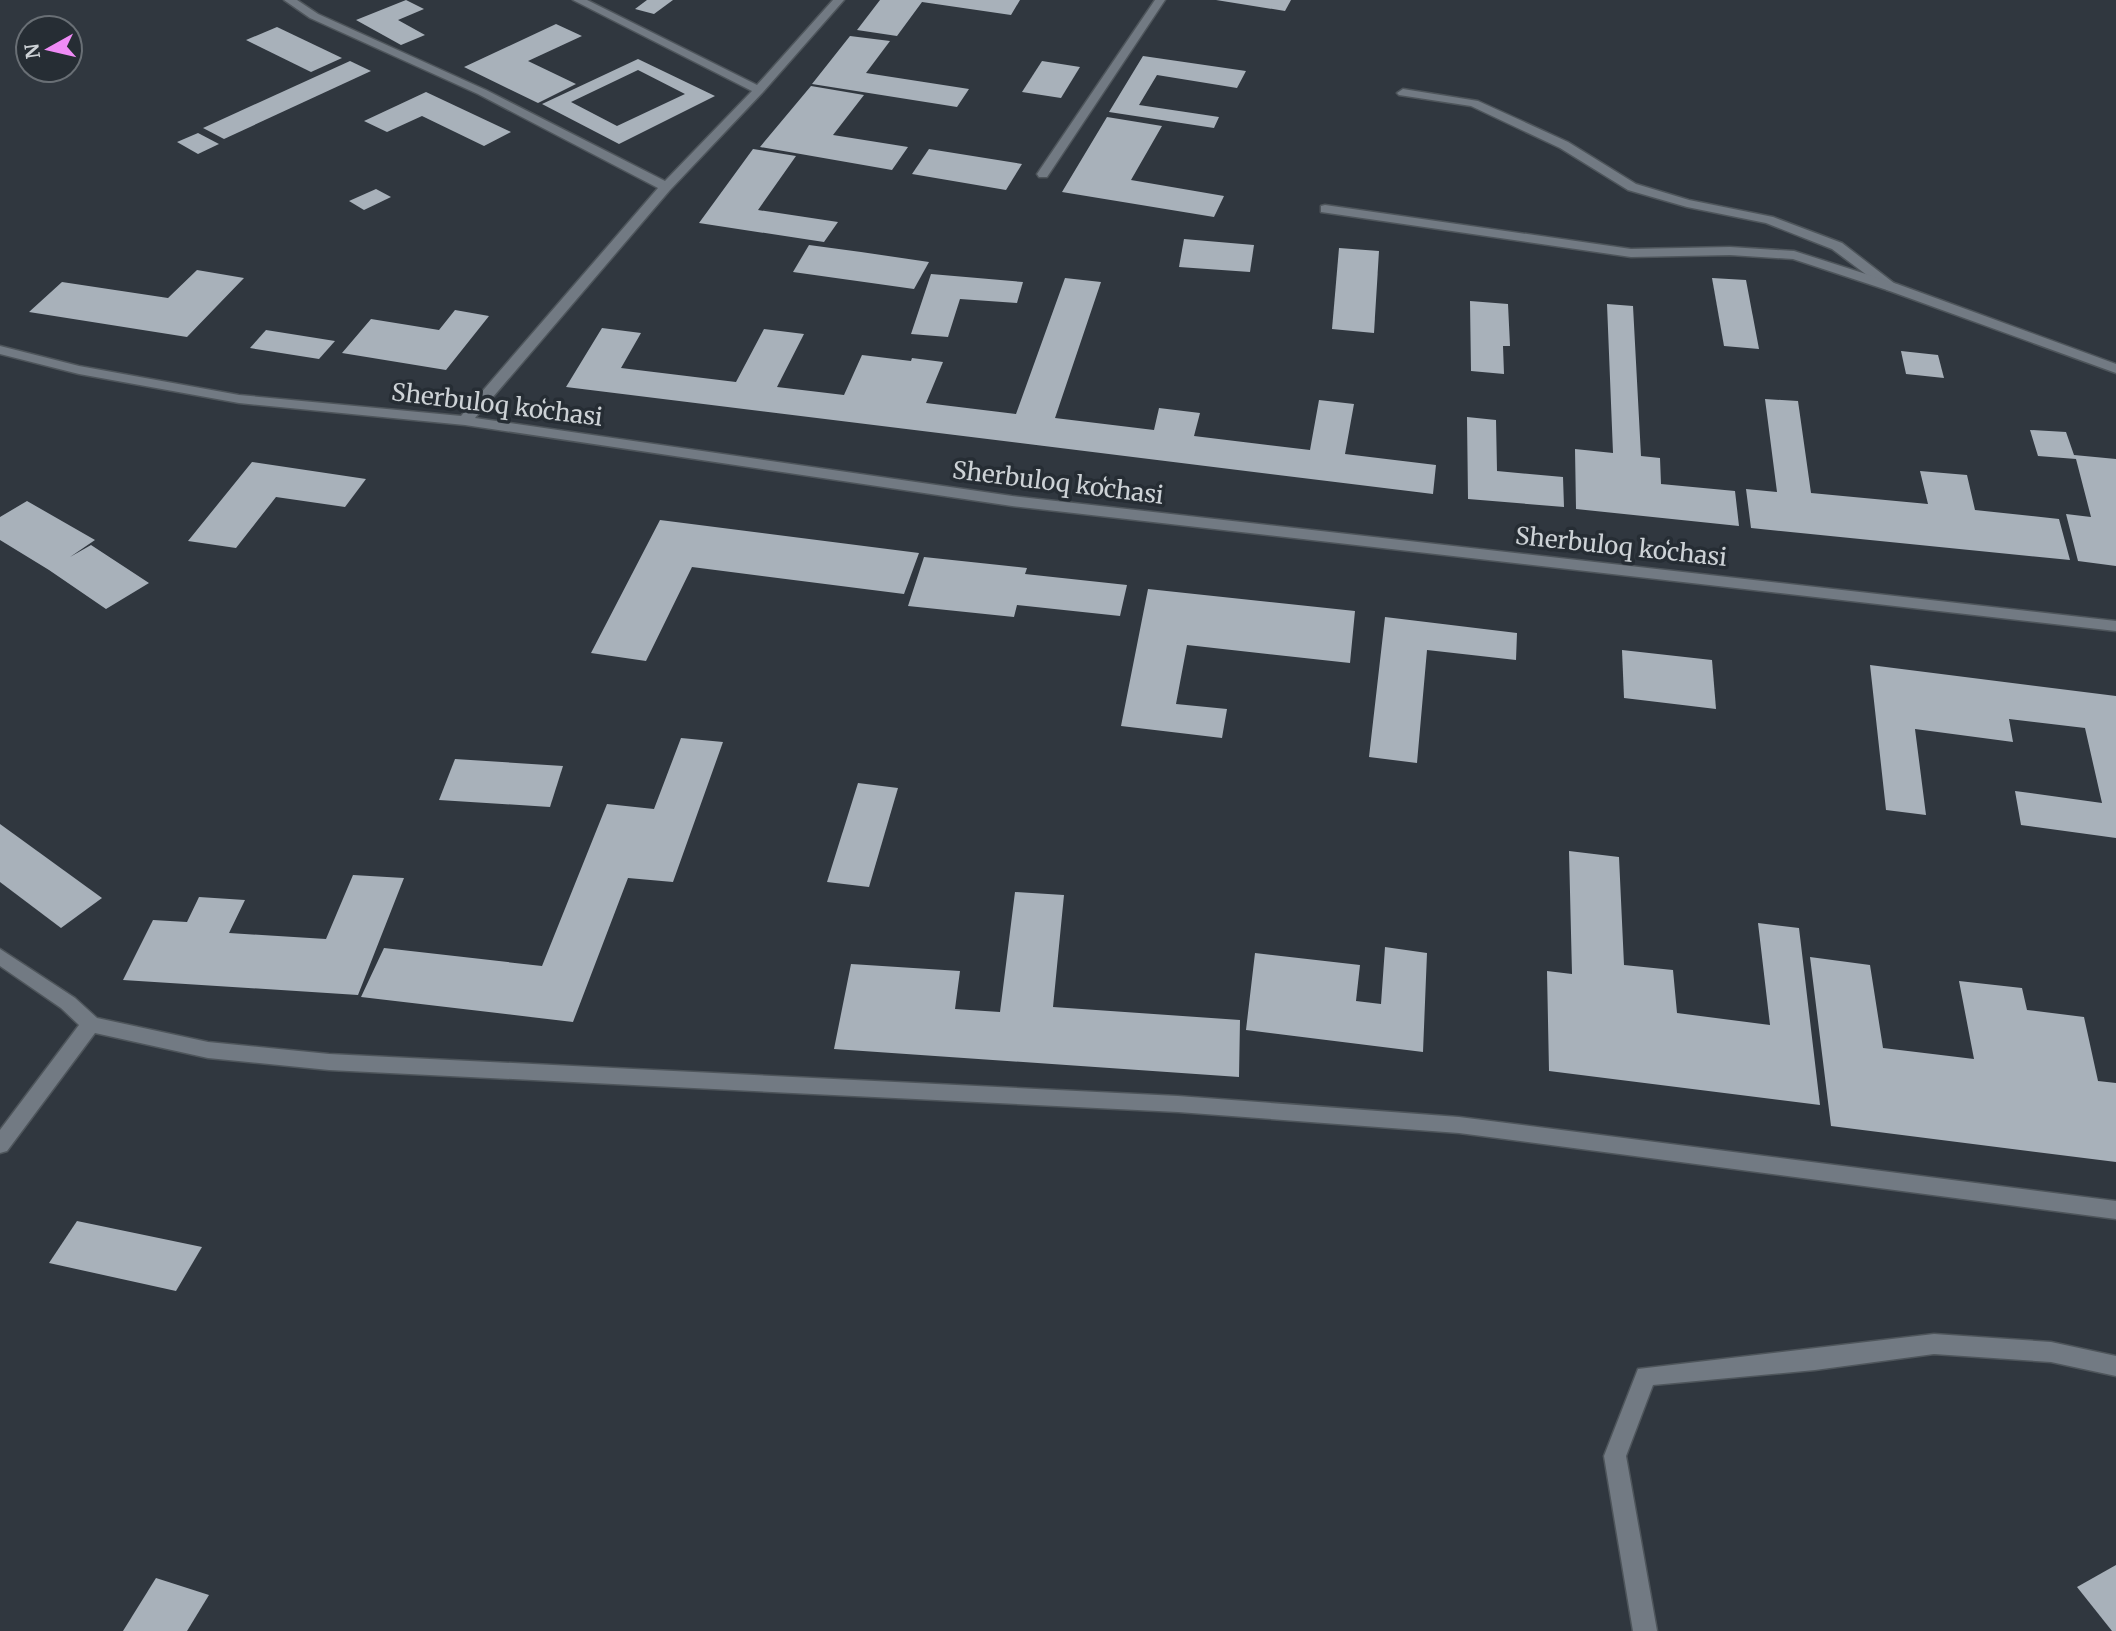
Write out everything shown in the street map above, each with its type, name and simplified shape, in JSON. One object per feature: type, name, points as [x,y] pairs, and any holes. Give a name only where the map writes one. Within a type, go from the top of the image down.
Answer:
[{"type":"street","points":[[289,0],[314,16],[482,92],[666,187]]},
{"type":"street","points":[[578,0],[760,90]]},
{"type":"street","points":[[465,421],[666,187],[760,90],[839,0]]},
{"type":"street","points":[[1043,174],[1160,0]]},
{"type":"street","points":[[1404,93],[1474,103],[1564,145],[1632,187],[1687,204],[1769,220],[1837,246],[1892,287]]},
{"type":"street","points":[[1325,209],[1631,253],[1730,251],[1794,255],[1892,287],[2116,369]]},
{"type":"street","name":"Sherbuloq koʻchasi","points":[[0,350],[79,370],[239,399],[465,421],[1012,502],[2116,626]]},
{"type":"street","points":[[0,956],[68,1003],[91,1024],[208,1050],[329,1062],[1178,1104],[1459,1125],[2116,1210]]},
{"type":"street","points":[[0,1145],[91,1024]]},
{"type":"street","points":[[1646,1631],[1615,1456],[1646,1376],[1815,1360],[1934,1344],[2051,1352],[2116,1366]]},
{"type":"building","points":[[406,0],[424,9],[398,20],[425,35],[401,45],[356,20]]},
{"type":"building","points":[[647,0],[673,0],[654,14],[635,9]]},
{"type":"building","points":[[880,0],[1020,0],[1011,15],[922,2],[897,36],[857,30]]},
{"type":"building","points":[[1216,0],[1291,0],[1285,11]]},
{"type":"building","points":[[556,24],[582,36],[528,61],[576,84],[538,103],[464,67]]},
{"type":"building","points":[[277,27],[342,58],[311,72],[246,40]]},
{"type":"building","points":[[850,36],[890,41],[866,73],[969,89],[957,107],[812,84]]},
{"type":"building","points":[[1143,56],[1246,71],[1237,88],[1157,75],[1139,105],[1219,117],[1214,128],[1109,112]]},
{"type":"building","points":[[638,59],[715,96],[619,144],[542,104]],"holes":[[[638,70],[685,94],[617,126],[571,102]]]},
{"type":"building","points":[[350,61],[371,71],[224,139],[203,128]]},
{"type":"building","points":[[1042,61],[1080,67],[1061,98],[1022,92]]},
{"type":"building","points":[[811,86],[864,95],[833,135],[908,147],[892,170],[760,147]]},
{"type":"building","points":[[426,92],[511,132],[484,146],[422,116],[387,132],[364,121]]},
{"type":"building","points":[[1107,117],[1162,126],[1131,180],[1224,196],[1214,217],[1062,192]]},
{"type":"building","points":[[198,133],[219,144],[198,154],[177,142]]},
{"type":"building","points":[[753,149],[796,156],[758,210],[838,222],[824,242],[699,223]]},
{"type":"building","points":[[929,149],[1022,164],[1006,190],[912,174]]},
{"type":"building","points":[[376,189],[391,197],[364,210],[349,201]]},
{"type":"building","points":[[1184,239],[1254,245],[1250,272],[1179,267]]},
{"type":"building","points":[[809,245],[929,262],[914,289],[793,272]]},
{"type":"building","points":[[1339,248],[1379,251],[1374,333],[1332,329]]},
{"type":"building","points":[[197,270],[244,278],[187,337],[29,312],[62,282],[168,298]]},
{"type":"building","points":[[931,274],[1023,282],[1017,303],[960,299],[948,337],[911,334]]},
{"type":"building","points":[[1065,278],[1101,282],[1055,418],[1154,430],[1159,408],[1200,413],[1194,436],[1310,450],[1319,400],[1354,404],[1345,454],[1436,465],[1433,494],[566,387],[602,328],[641,333],[621,368],[736,382],[764,329],[804,334],[777,387],[844,395],[862,355],[911,361],[912,358],[943,362],[926,403],[1016,414]]},
{"type":"building","points":[[1712,278],[1746,280],[1759,349],[1724,346]]},
{"type":"building","points":[[1470,301],[1508,304],[1510,346],[1503,346],[1504,374],[1471,371]]},
{"type":"building","points":[[1607,304],[1633,306],[1641,456],[1660,458],[1661,484],[1735,491],[1739,526],[1576,509],[1575,449],[1613,453]]},
{"type":"building","points":[[455,310],[489,316],[446,370],[342,353],[371,319],[439,330]]},
{"type":"building","points":[[266,330],[335,341],[319,359],[250,348]]},
{"type":"building","points":[[1901,351],[1938,355],[1944,378],[1906,374]]},
{"type":"building","points":[[1765,399],[1798,401],[1811,493],[1928,504],[1920,471],[1967,475],[1975,510],[2059,519],[2070,560],[1751,528],[1746,489],[1777,492]]},
{"type":"building","points":[[1467,417],[1496,420],[1497,471],[1563,477],[1564,507],[1468,499]]},
{"type":"building","points":[[2030,430],[2066,432],[2074,455],[2116,459],[2116,566],[2078,561],[2066,514],[2091,517],[2076,459],[2038,456]]},
{"type":"building","points":[[252,462],[366,479],[345,507],[276,497],[236,548],[188,541]]},
{"type":"building","points":[[27,501],[95,540],[70,557],[91,545],[149,583],[106,609],[0,540],[0,517]]},
{"type":"building","points":[[660,520],[919,553],[904,594],[692,567],[646,661],[591,653]]},
{"type":"building","points":[[924,557],[1027,568],[1025,574],[1127,585],[1120,616],[1017,605],[1014,617],[908,606]]},
{"type":"building","points":[[1148,589],[1355,611],[1350,663],[1187,645],[1176,704],[1227,709],[1222,738],[1121,726]]},
{"type":"building","points":[[1385,617],[1517,633],[1516,660],[1427,650],[1417,763],[1369,757]]},
{"type":"building","points":[[1622,650],[1712,660],[1716,709],[1624,698]]},
{"type":"building","points":[[1870,665],[2116,696],[2116,838],[2021,825],[2015,791],[2102,803],[2085,728],[2009,719],[2013,742],[1915,729],[1926,815],[1886,810]]},
{"type":"building","points":[[681,738],[723,742],[673,882],[628,878],[573,1022],[361,997],[384,948],[542,966],[607,804],[654,809]]},
{"type":"building","points":[[455,759],[563,766],[550,807],[439,800]]},
{"type":"building","points":[[858,783],[898,788],[869,887],[827,882]]},
{"type":"building","points":[[0,824],[102,898],[61,928],[0,882]]},
{"type":"building","points":[[1569,851],[1619,857],[1624,965],[1673,970],[1677,1013],[1770,1025],[1758,923],[1799,928],[1820,1105],[1549,1071],[1547,971],[1572,974]]},
{"type":"building","points":[[353,875],[404,878],[358,995],[123,980],[153,920],[187,922],[199,897],[245,900],[229,933],[326,939]]},
{"type":"building","points":[[1015,892],[1064,895],[1053,1007],[1240,1020],[1239,1077],[834,1049],[851,964],[960,971],[955,1009],[1000,1012]]},
{"type":"building","points":[[1385,947],[1427,953],[1423,1052],[1246,1030],[1255,953],[1360,965],[1356,1001],[1381,1004]]},
{"type":"building","points":[[1810,957],[1870,965],[1883,1048],[1974,1059],[1959,981],[2022,988],[2027,1010],[2084,1017],[2098,1081],[2116,1083],[2116,1162],[1831,1126]]},
{"type":"building","points":[[77,1221],[202,1247],[176,1291],[49,1263]]},
{"type":"building","points":[[2116,1565],[2116,1631],[2112,1631],[2077,1587]]},
{"type":"building","points":[[156,1578],[209,1595],[187,1631],[123,1631]]}]
